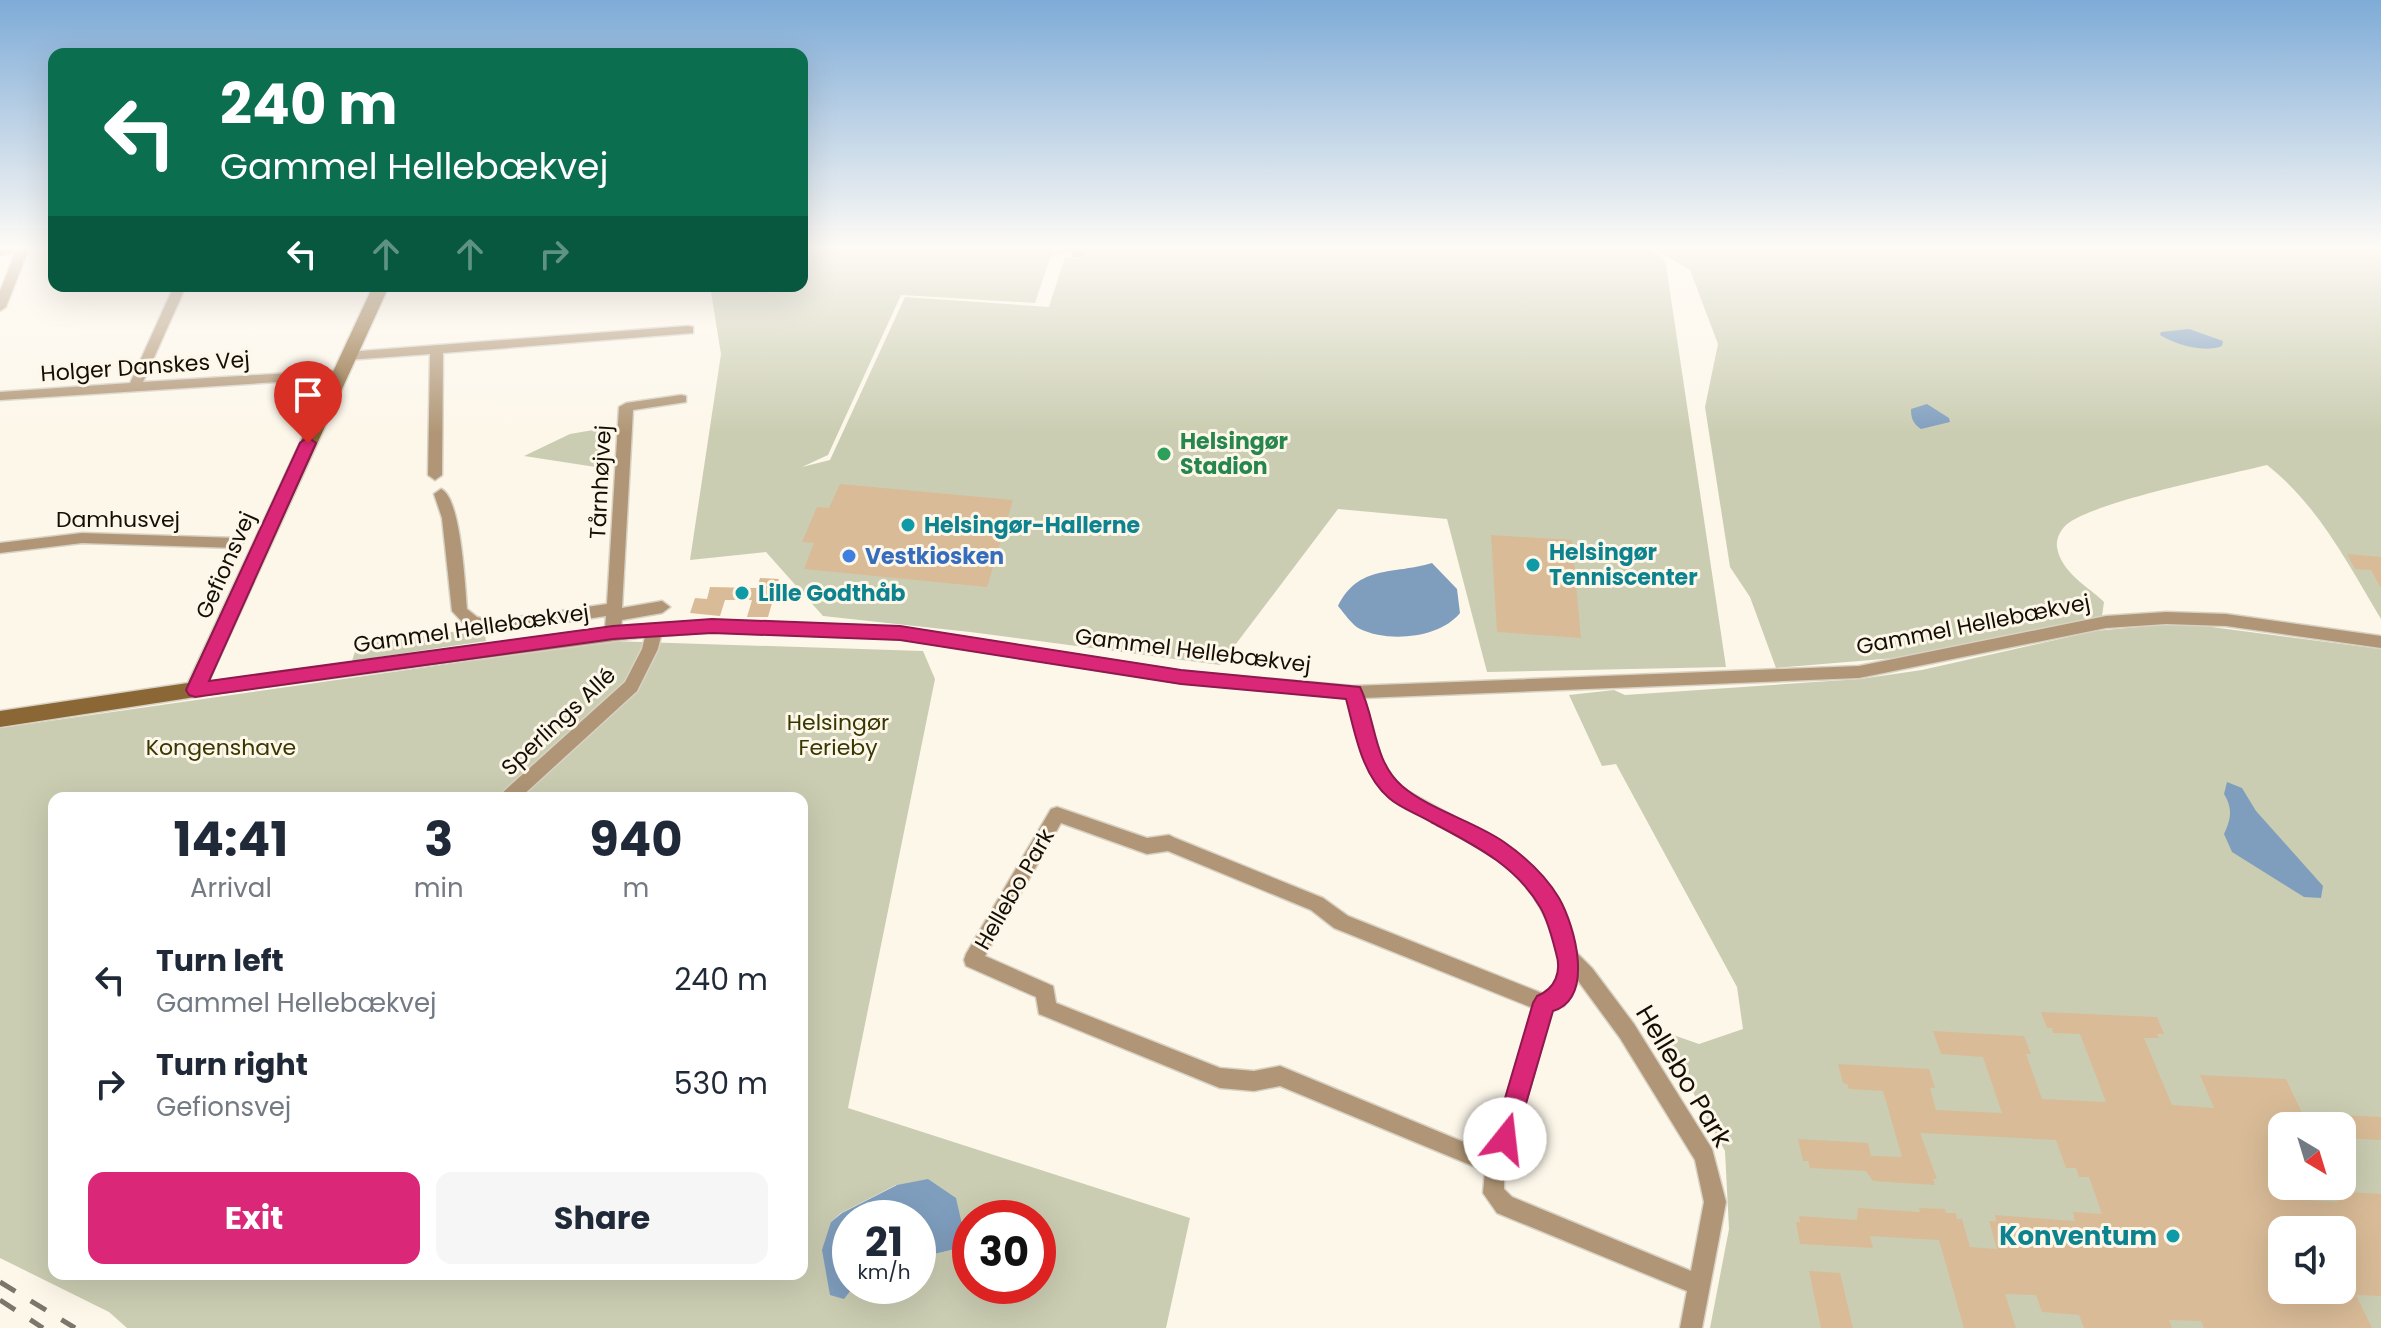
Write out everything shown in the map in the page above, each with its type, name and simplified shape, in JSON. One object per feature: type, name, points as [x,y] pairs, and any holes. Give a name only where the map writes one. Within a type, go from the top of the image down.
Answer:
[{"type":"main road","name":"Gefionsvej","points":[[195,690],[371,310]]},
{"type":"main road","name":"Gammel Hellebækvej","points":[[0,719],[195,690]]},
{"type":"street","points":[[135,386],[169,310]]},
{"type":"street","points":[[348,356],[688,330]]},
{"type":"street","points":[[435,475],[437,349]]},
{"type":"street","name":"Holger Danskes Vej","points":[[0,396],[340,374]]},
{"type":"street","name":"Tårnhøjvej","points":[[613,633],[626,407],[681,399]]},
{"type":"street","points":[[441,494],[449,518],[460,611],[472,622],[492,627],[662,607]]},
{"type":"street","name":"Damhusvej","points":[[0,548],[82,538],[236,543]]},
{"type":"street","name":"Gammel Hellebækvej","points":[[195,690],[613,633],[712,626],[900,633],[1181,677],[1353,692],[1859,672],[2106,622],[2166,618],[2226,620],[2381,642]]},
{"type":"street","name":"Sperlings Allé","points":[[515,792],[631,686],[650,649],[654,630]]},
{"type":"street","name":"Hellebo Park","points":[[1353,692],[1370,751],[1381,775],[1396,793],[1496,848],[1529,876],[1551,904],[1569,958],[1585,974],[1627,1031],[1705,1156],[1715,1202],[1691,1328]]},
{"type":"street","name":"Hellebo Park","points":[[1497,1166],[1280,1076],[1254,1081],[1220,1078],[1046,1008],[1046,992],[973,960],[1057,814],[1147,846],[1169,843],[1317,904],[1341,922],[1544,1003]]},
{"type":"street","points":[[1569,958],[1563,994],[1557,1000],[1544,1003],[1497,1166],[1494,1193],[1505,1205],[1699,1285]]},
{"type":"green space","points":[[714,310],[894,310],[828,455],[802,467],[830,460],[899,310],[1673,310],[1726,667],[1487,672],[1447,519],[1338,509],[1220,665],[823,616],[766,552],[690,560],[721,354]]},
{"type":"green space","points":[[1705,310],[2381,310],[2381,619],[2317,517],[2267,465],[2103,507],[2066,525],[2057,541],[2060,556],[2069,572],[2104,602],[2102,616],[1895,658],[1776,668],[1750,597],[1730,567],[1705,407],[1718,344]]},
{"type":"green space","points":[[605,428],[602,468],[524,456],[570,434]]},
{"type":"green space","points":[[2181,623],[2381,649],[2381,1328],[1710,1328],[1729,1229],[1725,1151],[1659,1030],[1699,1044],[1743,1029],[1737,987],[1616,764],[1602,766],[1569,695],[1614,690],[1625,695],[1860,679],[1922,670],[2095,631]]},
{"type":"green space","points":[[458,631],[485,635],[486,641],[352,661],[357,645]]},
{"type":"green space","points":[[610,641],[923,651],[935,679],[848,1108],[1190,1218],[1166,1328],[127,1328],[109,1312],[0,1258],[0,728]]},
{"type":"water","points":[[2189,329],[2223,341],[2222,346],[2207,349],[2190,347],[2160,335],[2161,332]]},
{"type":"water","points":[[1927,404],[1949,418],[1950,422],[1921,429],[1918,427],[1911,409]]},
{"type":"water","points":[[1432,563],[1457,589],[1460,613],[1440,628],[1413,636],[1385,636],[1357,627],[1338,606],[1356,583],[1367,577]]},
{"type":"water","points":[[2227,782],[2242,788],[2256,811],[2323,886],[2321,898],[2304,897],[2232,852],[2224,834],[2230,814],[2224,794]]},
{"type":"water","points":[[928,1179],[956,1198],[952,1200],[952,1250],[936,1254],[936,1200],[868,1200],[897,1185]]},
{"type":"water","points":[[832,1221],[832,1296],[822,1250]]},
{"type":"building","name":"Helsingør-Hallerne","points":[[840,484],[1013,500],[987,587],[804,569],[814,543],[802,542],[817,507],[829,508]]},
{"type":"building","name":"Helsingør Tenniscenter","points":[[1491,535],[1572,540],[1581,638],[1497,632]]},
{"type":"building","points":[[2347,554],[2381,557],[2381,588],[2371,570],[2355,569]]},
{"type":"building","name":"Lille Godthåb","points":[[760,578],[779,579],[768,617],[747,617],[752,600],[725,600],[720,616],[690,613],[695,598],[707,599],[710,587],[757,588]]},
{"type":"building","points":[[2041,1012],[2157,1017],[2164,1034],[2157,1034],[2159,1038],[2144,1038],[2172,1105],[2214,1108],[2200,1075],[2286,1079],[2302,1112],[2268,1112],[2268,1200],[2338,1202],[2356,1200],[2356,1192],[2381,1194],[2381,1296],[2356,1295],[2372,1328],[2204,1328],[2201,1321],[2169,1320],[2172,1328],[2084,1328],[2079,1315],[2042,1312],[2036,1295],[2005,1294],[2016,1328],[1964,1328],[1939,1240],[1870,1236],[1873,1248],[1800,1244],[1796,1222],[1800,1222],[1799,1216],[1857,1220],[1858,1208],[1920,1212],[1919,1208],[1945,1209],[1946,1213],[1956,1213],[1957,1219],[1962,1219],[1970,1247],[1997,1249],[1989,1221],[1996,1221],[1995,1215],[2075,1221],[2073,1212],[2102,1214],[2089,1177],[2079,1177],[2076,1168],[2066,1168],[2056,1140],[1920,1133],[1937,1179],[1933,1179],[1935,1185],[1873,1181],[1866,1171],[1810,1168],[1808,1161],[1803,1161],[1798,1139],[1868,1143],[1871,1156],[1902,1157],[1883,1091],[1849,1089],[1843,1083],[1838,1064],[1929,1069],[1935,1088],[1930,1088],[1936,1110],[2002,1113],[1983,1057],[1941,1054],[1933,1031],[2024,1036],[2031,1054],[2026,1054],[2042,1099],[2106,1102],[2080,1034],[2053,1033],[2052,1028],[2047,1028]]},
{"type":"building","points":[[2356,1116],[2381,1117],[2381,1140],[2356,1139]]},
{"type":"building","points":[[1809,1271],[1840,1273],[1853,1328],[1821,1328]]},
{"type":"railway","points":[[0,1282],[75,1328]]},
{"type":"railway","points":[[0,1300],[43,1328]]},
{"type":"place","name":"Helsingør Stadion","points":[[1164,454]]},
{"type":"place","name":"Helsingør-Hallerne","points":[[908,525]]},
{"type":"place","name":"Vestkiosken","points":[[849,556]]},
{"type":"place","name":"Helsingør Tenniscenter","points":[[1533,565]]},
{"type":"place","name":"Lille Godthåb","points":[[742,593]]},
{"type":"place","name":"Konventum","points":[[2173,1236]]},
{"type":"route","points":[[308,443],[195,690],[613,633],[712,626],[900,633],[1181,677],[1353,692],[1370,751],[1381,775],[1396,793],[1496,848],[1529,876],[1551,904],[1569,958],[1566,985],[1557,1000],[1544,1003],[1505,1139]]},
{"type":"park label","name":"Helsingør Ferieby","points":[[838,734]]},
{"type":"park label","name":"Kongenshave","points":[[221,747]]}]
